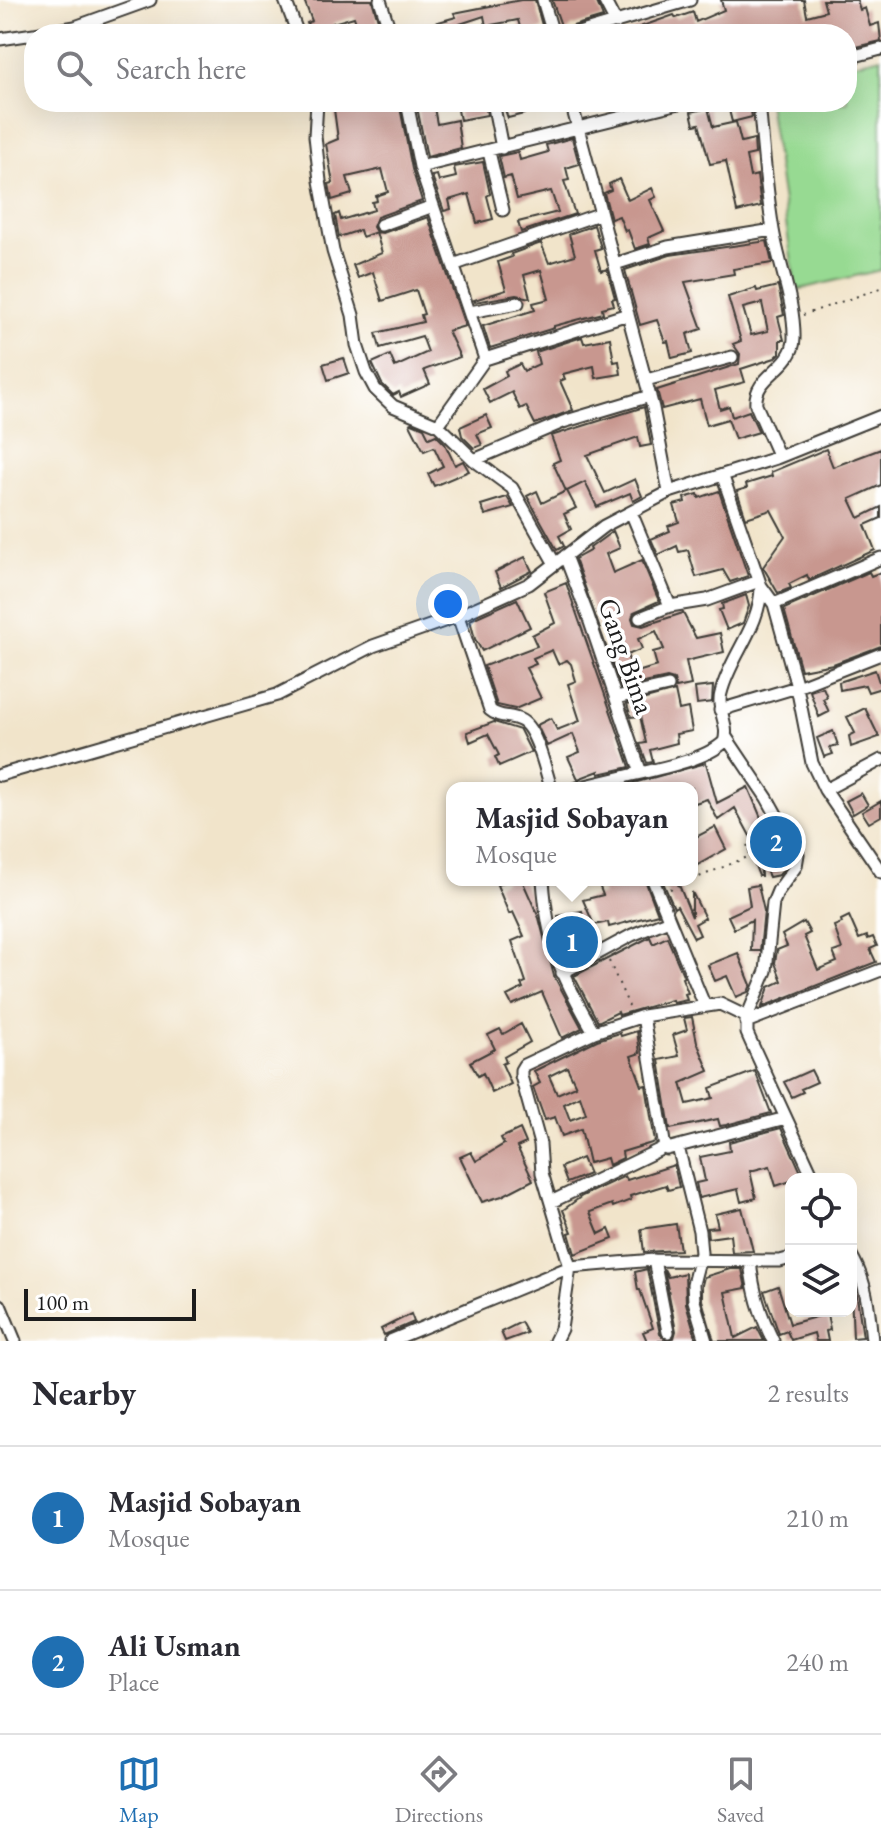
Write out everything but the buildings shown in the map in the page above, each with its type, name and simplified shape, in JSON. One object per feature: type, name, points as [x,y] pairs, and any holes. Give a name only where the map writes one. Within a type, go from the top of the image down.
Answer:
[{"type":"street","points":[[83,24],[150,0]]},
{"type":"street","points":[[285,0],[294,24]]},
{"type":"street","points":[[380,0],[388,24]]},
{"type":"street","points":[[543,0],[550,24]]},
{"type":"street","points":[[604,0],[616,23]]},
{"type":"street","points":[[612,24],[690,0]]},
{"type":"street","points":[[0,39],[24,35]]},
{"type":"street","points":[[857,55],[881,49]]},
{"type":"street","points":[[316,112],[318,166],[333,251],[353,315],[357,345],[375,389],[393,406],[438,425],[485,359],[628,314]]},
{"type":"street","points":[[409,112],[420,167],[485,359]]},
{"type":"street","points":[[495,112],[502,148]]},
{"type":"street","points":[[573,112],[646,380],[669,492]]},
{"type":"street","points":[[420,167],[642,112]]},
{"type":"street","points":[[760,112],[773,230],[794,336],[789,355],[759,385],[755,397],[779,457]]},
{"type":"street","points":[[489,152],[503,210]]},
{"type":"street","points":[[381,225],[433,206]]},
{"type":"street","points":[[453,265],[599,214]]},
{"type":"street","points":[[615,264],[668,247],[773,230]]},
{"type":"street","points":[[470,312],[518,303]]},
{"type":"street","points":[[646,380],[732,357]]},
{"type":"street","points":[[474,460],[563,422],[650,396]]},
{"type":"street","points":[[0,775],[261,701],[304,683],[373,646],[458,616],[529,584],[604,526],[669,492],[779,457],[881,416]]},
{"type":"street","name":"Gang Bima","points":[[438,425],[474,460],[512,488],[560,560],[616,698],[641,773]]},
{"type":"street","points":[[723,477],[797,687],[808,748],[825,790],[877,857],[881,872]]},
{"type":"street","points":[[631,512],[670,606]]},
{"type":"street","points":[[640,618],[670,606],[766,592],[881,558]]},
{"type":"street","points":[[766,592],[721,690],[720,710],[726,737],[767,798],[799,860],[773,903],[766,971],[746,1020],[749,1038],[811,1173]]},
{"type":"street","points":[[458,616],[492,713],[520,720],[529,728],[549,782]]},
{"type":"street","points":[[720,710],[797,687],[881,654]]},
{"type":"street","points":[[616,698],[668,686]]},
{"type":"street","points":[[622,782],[709,752],[720,746],[726,737]]},
{"type":"street","points":[[825,790],[881,760]]},
{"type":"street","points":[[544,886],[548,926],[562,973],[594,1032]]},
{"type":"street","points":[[655,886],[704,1004]]},
{"type":"street","points":[[562,973],[603,949],[669,920]]},
{"type":"street","points":[[746,1020],[881,970]]},
{"type":"street","points":[[555,1341],[561,1329],[570,1267],[542,1173],[540,1144],[521,1070],[524,1065],[594,1032],[639,1017],[704,1004],[720,1004],[746,1020]]},
{"type":"street","points":[[639,1017],[671,1147],[699,1231],[701,1253],[694,1301],[706,1341]]},
{"type":"street","points":[[551,1202],[671,1147],[786,1118]]},
{"type":"street","points":[[654,1260],[668,1332]]},
{"type":"street","points":[[390,1341],[570,1267],[654,1260],[785,1260]]},
{"type":"street","points":[[750,1261],[758,1311],[773,1341]]},
{"type":"street","points":[[857,1265],[869,1302],[872,1341]]},
{"type":"street","points":[[0,1305],[15,1341]]},
{"type":"path","points":[[792,318],[881,288]]},
{"type":"path","points":[[698,877],[750,856],[747,844],[783,828]]},
{"type":"path","points":[[658,894],[677,886]]},
{"type":"path","points":[[603,949],[639,1017]]},
{"type":"green space","points":[[881,57],[881,270],[796,290],[769,112],[857,112],[857,63]]},
{"type":"place","name":"Ali Usman","points":[[776,842]]},
{"type":"place","name":"Masjid Sobayan","points":[[572,942]]}]
